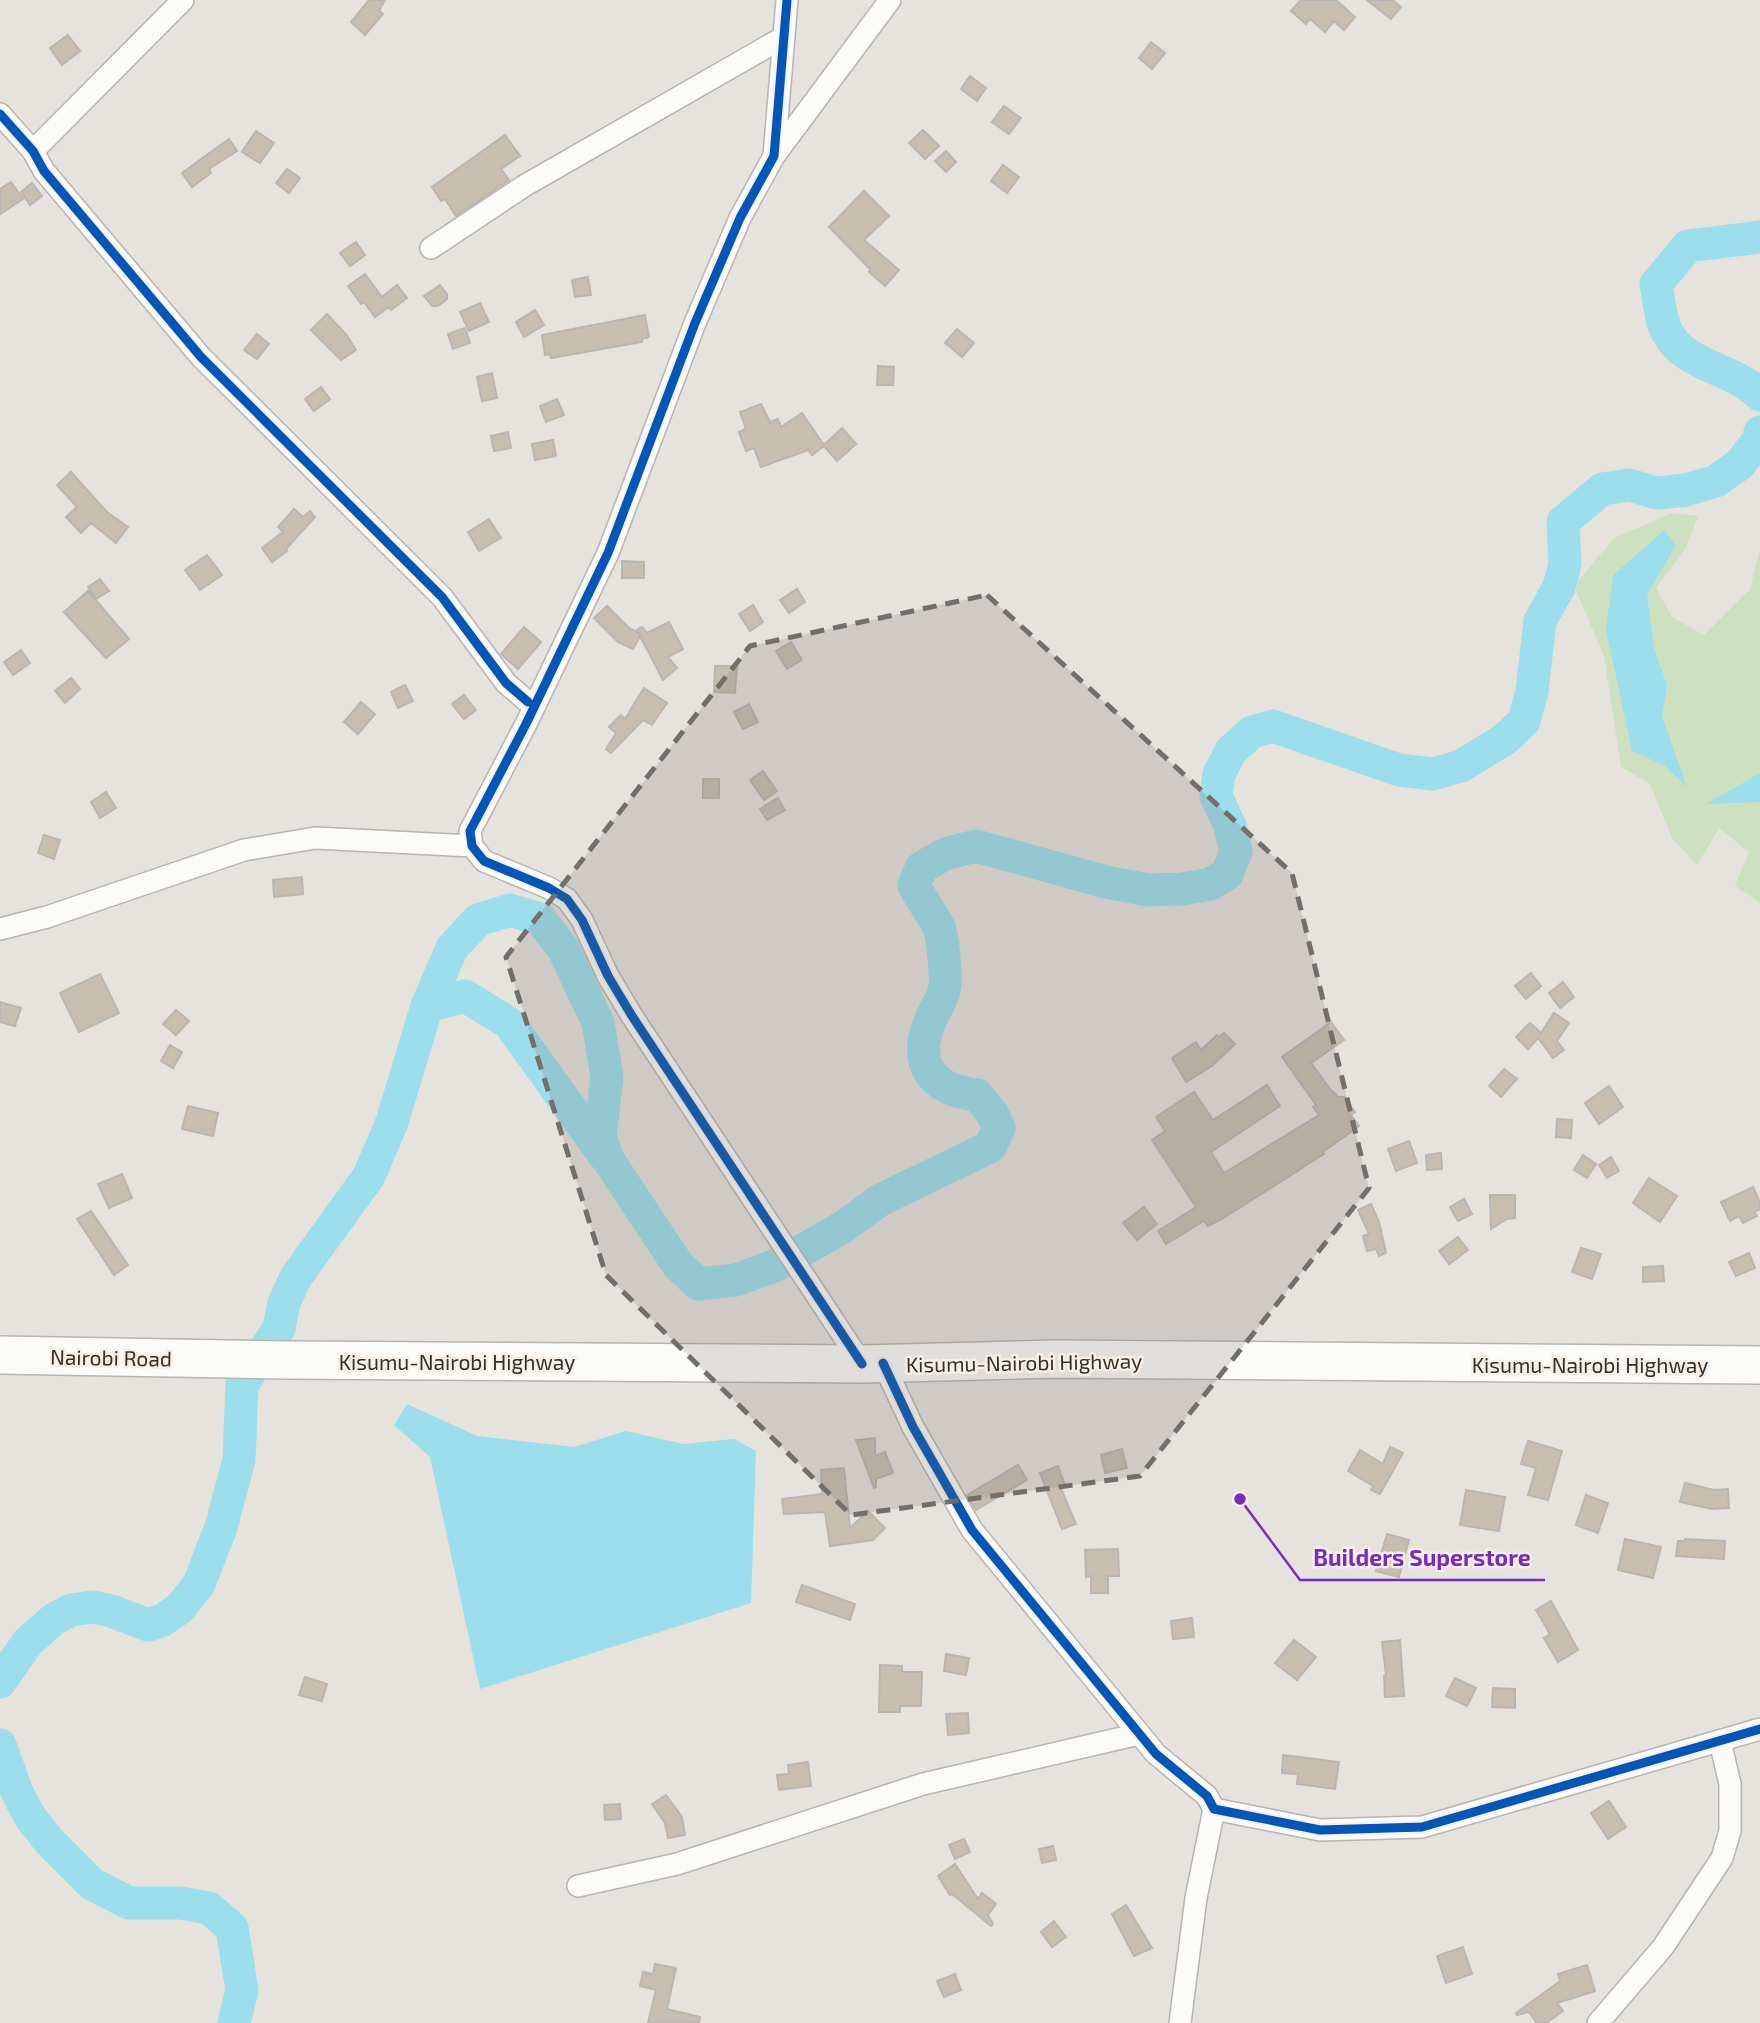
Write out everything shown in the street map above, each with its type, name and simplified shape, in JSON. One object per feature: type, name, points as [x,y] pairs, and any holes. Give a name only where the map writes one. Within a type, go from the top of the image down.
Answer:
[{"type":"highway","name":"Nairobi Road","points":[[0,1355],[287,1360]]},
{"type":"highway","name":"Kisumu-Nairobi Highway","points":[[287,1360],[873,1363],[1056,1359],[1760,1365]]},
{"type":"street","points":[[33,151],[183,0]]},
{"type":"street","points":[[774,156],[787,0]]},
{"type":"street","points":[[890,0],[774,156],[740,218],[695,323],[608,553],[526,724],[479,810],[470,831],[472,846],[484,861],[549,888],[566,899],[575,909],[608,976],[632,1016],[768,1223],[805,1276],[873,1363],[972,1530],[1156,1754],[1207,1796],[1214,1809],[1196,1898],[1180,2023]]},
{"type":"street","points":[[431,248],[524,186],[784,37]]},
{"type":"street","points":[[0,114],[33,151],[44,171],[201,357],[442,597],[506,683],[528,702]]},
{"type":"street","points":[[0,929],[47,917],[244,850],[314,838],[472,846]]},
{"type":"street","points":[[1214,1809],[1320,1830],[1422,1827],[1760,1729]]},
{"type":"street","points":[[578,1886],[677,1864],[923,1784],[1139,1734]]},
{"type":"street","points":[[1598,2023],[1663,1947],[1722,1858],[1730,1831],[1730,1784],[1720,1741]]},
{"type":"highlighted area","points":[[987,595],[1292,873],[1369,1188],[1140,1476],[851,1515],[606,1275],[506,957],[750,646]]},
{"type":"green space","points":[[1673,513],[1698,516],[1685,549],[1656,588],[1672,617],[1704,635],[1750,589],[1760,549],[1760,903],[1735,886],[1749,852],[1719,828],[1697,865],[1672,838],[1650,784],[1621,767],[1604,656],[1574,586],[1614,538]]},
{"type":"water","points":[[1664,531],[1676,545],[1647,595],[1654,648],[1667,685],[1662,716],[1687,787],[1665,766],[1632,751],[1606,630],[1613,575]]},
{"type":"water","points":[[1760,773],[1760,802],[1706,804]]},
{"type":"water","points":[[407,1404],[477,1436],[574,1447],[626,1431],[683,1444],[734,1439],[756,1451],[751,1603],[480,1689],[430,1457],[394,1425]]},
{"type":"building","points":[[369,0],[385,0],[379,11],[383,14],[365,35],[351,22]]},
{"type":"building","points":[[1301,0],[1336,0],[1355,17],[1344,30],[1334,21],[1325,32],[1310,19],[1306,24],[1291,11]]},
{"type":"building","points":[[1367,0],[1392,0],[1401,7],[1391,19]]},
{"type":"building","points":[[68,35],[80,51],[62,65],[50,48]]},
{"type":"building","points":[[1151,42],[1165,53],[1152,69],[1139,58]]},
{"type":"building","points":[[970,76],[986,88],[977,101],[961,89]]},
{"type":"building","points":[[1004,106],[1021,118],[1009,134],[992,122]]},
{"type":"building","points":[[923,130],[939,146],[925,159],[909,143]]},
{"type":"building","points":[[256,131],[274,143],[260,163],[242,152]]},
{"type":"building","points":[[505,135],[520,156],[501,169],[509,180],[456,216],[445,199],[441,201],[432,187]]},
{"type":"building","points":[[229,139],[237,151],[209,169],[211,173],[192,187],[182,173]]},
{"type":"building","points":[[946,151],[956,162],[946,172],[935,161]]},
{"type":"building","points":[[1003,165],[1019,177],[1007,193],[991,181]]},
{"type":"building","points":[[287,169],[300,178],[289,193],[276,183]]},
{"type":"building","points":[[11,182],[23,199],[0,214],[0,189]]},
{"type":"building","points":[[32,183],[42,196],[30,205],[21,192]]},
{"type":"building","points":[[864,191],[889,216],[864,240],[899,270],[885,286],[829,227]]},
{"type":"building","points":[[356,242],[365,255],[350,266],[340,253]]},
{"type":"building","points":[[365,274],[382,297],[397,285],[407,298],[391,310],[389,307],[375,317],[348,286]]},
{"type":"building","points":[[588,277],[591,295],[575,297],[572,280]]},
{"type":"building","points":[[440,285],[447,294],[447,299],[438,306],[432,306],[424,296]]},
{"type":"building","points":[[480,303],[489,322],[469,331],[460,312]]},
{"type":"building","points":[[535,310],[544,325],[524,337],[516,322]]},
{"type":"building","points":[[327,314],[346,334],[356,350],[341,360],[311,330]]},
{"type":"building","points":[[645,315],[649,337],[642,339],[642,342],[551,358],[550,354],[545,355],[542,335]]},
{"type":"building","points":[[465,328],[470,343],[453,349],[448,334]]},
{"type":"building","points":[[957,329],[974,343],[962,357],[945,343]]},
{"type":"building","points":[[257,334],[269,344],[257,359],[244,350]]},
{"type":"building","points":[[878,366],[894,367],[893,385],[877,385]]},
{"type":"building","points":[[492,373],[497,398],[482,401],[477,377]]},
{"type":"building","points":[[321,387],[330,399],[314,411],[305,399]]},
{"type":"building","points":[[557,399],[564,415],[546,422],[540,406]]},
{"type":"building","points":[[761,404],[770,422],[778,419],[781,427],[802,413],[824,445],[842,428],[856,444],[837,461],[824,446],[812,455],[808,450],[761,467],[754,448],[746,451],[739,432],[746,429],[740,412]]},
{"type":"building","points":[[508,432],[511,448],[494,451],[491,436]]},
{"type":"building","points":[[553,440],[556,456],[535,460],[532,444]]},
{"type":"building","points":[[71,472],[107,512],[128,527],[116,543],[91,523],[81,533],[66,517],[77,507],[57,485]]},
{"type":"building","points":[[294,509],[303,517],[310,511],[315,517],[287,551],[272,562],[262,548],[283,532],[278,527]]},
{"type":"building","points":[[489,519],[501,538],[479,551],[468,532]]},
{"type":"building","points":[[207,555],[222,575],[200,590],[185,570]]},
{"type":"building","points":[[622,561],[644,562],[644,578],[622,578]]},
{"type":"building","points":[[100,579],[109,591],[96,599],[88,587]]},
{"type":"building","points":[[797,589],[805,602],[789,613],[780,600]]},
{"type":"building","points":[[88,591],[129,639],[106,658],[64,612]]},
{"type":"building","points":[[753,605],[763,622],[750,631],[739,614]]},
{"type":"building","points":[[607,606],[629,628],[639,633],[637,630],[642,627],[647,633],[669,622],[683,649],[668,657],[677,668],[663,680],[640,636],[633,649],[618,642],[594,618]]},
{"type":"building","points":[[524,627],[541,642],[518,669],[501,654]]},
{"type":"building","points":[[791,642],[802,660],[787,669],[776,651]]},
{"type":"building","points":[[21,650],[30,663],[13,675],[4,662]]},
{"type":"building","points":[[715,666],[737,666],[735,693],[714,692]]},
{"type":"building","points":[[71,678],[80,689],[65,703],[55,691]]},
{"type":"building","points":[[405,685],[413,701],[398,708],[391,692]]},
{"type":"building","points":[[644,688],[667,703],[652,725],[643,720],[611,753],[606,749],[616,733],[609,727],[621,715],[625,719]]},
{"type":"building","points":[[464,695],[476,710],[464,719],[452,704]]},
{"type":"building","points":[[361,702],[375,714],[358,734],[344,722]]},
{"type":"building","points":[[749,704],[758,722],[743,729],[734,712]]},
{"type":"building","points":[[763,771],[777,791],[764,800],[750,780]]},
{"type":"building","points":[[703,779],[719,779],[719,798],[703,798]]},
{"type":"building","points":[[106,792],[116,808],[100,818],[91,802]]},
{"type":"building","points":[[778,798],[785,810],[767,820],[760,809]]},
{"type":"building","points":[[44,835],[60,840],[54,859],[38,853]]},
{"type":"building","points":[[302,877],[303,894],[274,897],[273,880]]},
{"type":"building","points":[[1531,973],[1541,986],[1526,999],[1515,986]]},
{"type":"building","points":[[100,974],[119,1013],[79,1032],[60,993]]},
{"type":"building","points":[[1563,982],[1574,997],[1560,1008],[1549,993]]},
{"type":"building","points":[[0,1002],[21,1008],[15,1026],[0,1022]]},
{"type":"building","points":[[176,1010],[189,1021],[176,1035],[163,1024]]},
{"type":"building","points":[[1554,1013],[1569,1023],[1557,1041],[1564,1050],[1553,1058],[1538,1038],[1528,1049],[1516,1037],[1530,1023],[1541,1033]]},
{"type":"building","points":[[1331,1022],[1344,1040],[1311,1063],[1333,1093],[1344,1097],[1355,1112],[1351,1115],[1359,1126],[1323,1152],[1324,1154],[1222,1219],[1208,1226],[1204,1221],[1166,1244],[1158,1231],[1196,1207],[1152,1140],[1165,1131],[1156,1117],[1194,1092],[1213,1120],[1267,1085],[1280,1106],[1211,1152],[1224,1173],[1319,1115],[1313,1107],[1316,1105],[1282,1057]]},
{"type":"building","points":[[1224,1033],[1235,1044],[1212,1066],[1186,1082],[1172,1058],[1196,1042],[1201,1050],[1217,1035],[1219,1037]]},
{"type":"building","points":[[170,1045],[182,1052],[173,1068],[161,1061]]},
{"type":"building","points":[[1504,1069],[1517,1079],[1501,1097],[1489,1086]]},
{"type":"building","points":[[1609,1086],[1623,1107],[1599,1124],[1585,1103]]},
{"type":"building","points":[[188,1106],[218,1113],[213,1136],[182,1129]]},
{"type":"building","points":[[1557,1119],[1572,1120],[1571,1138],[1556,1137]]},
{"type":"building","points":[[1409,1141],[1417,1163],[1396,1171],[1388,1149]]},
{"type":"building","points":[[1441,1153],[1442,1169],[1427,1170],[1426,1155]]},
{"type":"building","points":[[1583,1155],[1596,1164],[1587,1178],[1574,1170]]},
{"type":"building","points":[[1611,1157],[1619,1171],[1607,1178],[1599,1165]]},
{"type":"building","points":[[122,1174],[132,1198],[109,1208],[98,1184]]},
{"type":"building","points":[[1649,1178],[1677,1196],[1660,1222],[1633,1203]]},
{"type":"building","points":[[1753,1187],[1760,1202],[1760,1209],[1754,1212],[1757,1216],[1743,1223],[1739,1216],[1730,1221],[1721,1202]]},
{"type":"building","points":[[1490,1195],[1515,1195],[1515,1218],[1507,1219],[1491,1229]]},
{"type":"building","points":[[1464,1199],[1472,1214],[1458,1221],[1450,1207]]},
{"type":"building","points":[[1371,1204],[1379,1222],[1386,1253],[1379,1256],[1376,1249],[1367,1251],[1363,1236],[1369,1234],[1358,1210]]},
{"type":"building","points":[[1144,1207],[1157,1224],[1137,1240],[1123,1223]]},
{"type":"building","points":[[91,1211],[128,1265],[114,1275],[77,1219]]},
{"type":"building","points":[[1458,1237],[1468,1250],[1449,1264],[1439,1251]]},
{"type":"building","points":[[1581,1248],[1601,1254],[1592,1279],[1572,1272]]},
{"type":"building","points":[[1749,1253],[1755,1268],[1736,1276],[1729,1262]]},
{"type":"building","points":[[1663,1266],[1664,1281],[1643,1282],[1643,1267]]},
{"type":"building","points":[[875,1438],[875,1456],[885,1452],[893,1473],[876,1479],[874,1488],[856,1440]]},
{"type":"building","points":[[1528,1441],[1562,1451],[1548,1500],[1528,1495],[1536,1468],[1521,1464]]},
{"type":"building","points":[[1390,1447],[1403,1453],[1380,1494],[1371,1490],[1373,1486],[1348,1471],[1360,1450],[1383,1464]]},
{"type":"building","points":[[1122,1449],[1127,1468],[1105,1473],[1101,1455]]},
{"type":"building","points":[[1018,1465],[1027,1480],[976,1510],[967,1495]]},
{"type":"building","points":[[1058,1466],[1065,1485],[1060,1486],[1076,1524],[1062,1529],[1040,1473]]},
{"type":"building","points":[[844,1468],[850,1528],[868,1511],[885,1528],[873,1540],[830,1546],[825,1512],[784,1514],[782,1499],[822,1494],[821,1470]]},
{"type":"building","points":[[1685,1483],[1714,1490],[1728,1489],[1729,1508],[1712,1509],[1680,1502]]},
{"type":"building","points":[[1466,1490],[1505,1497],[1499,1531],[1460,1525]]},
{"type":"building","points":[[1586,1495],[1608,1503],[1598,1533],[1576,1525]]},
{"type":"building","points":[[1387,1534],[1409,1540],[1399,1577],[1376,1571]]},
{"type":"building","points":[[1625,1539],[1661,1547],[1653,1578],[1618,1570]]},
{"type":"building","points":[[1678,1541],[1725,1541],[1724,1559],[1676,1556]]},
{"type":"building","points":[[1118,1549],[1119,1576],[1108,1576],[1108,1593],[1091,1593],[1091,1576],[1086,1577],[1085,1550]]},
{"type":"building","points":[[802,1585],[855,1604],[850,1620],[796,1602]]},
{"type":"building","points":[[1551,1601],[1578,1650],[1558,1662],[1544,1638],[1550,1634],[1536,1610]]},
{"type":"building","points":[[1192,1618],[1194,1637],[1173,1639],[1171,1621]]},
{"type":"building","points":[[1294,1640],[1316,1657],[1297,1680],[1275,1663]]},
{"type":"building","points":[[1400,1640],[1404,1696],[1385,1697],[1386,1675],[1382,1642]]},
{"type":"building","points":[[946,1654],[969,1658],[966,1675],[944,1671]]},
{"type":"building","points":[[880,1665],[902,1666],[902,1672],[922,1672],[921,1706],[900,1706],[900,1712],[879,1712]]},
{"type":"building","points":[[305,1677],[327,1684],[322,1701],[299,1695]]},
{"type":"building","points":[[1455,1678],[1476,1688],[1467,1706],[1446,1696]]},
{"type":"building","points":[[1493,1688],[1515,1689],[1515,1708],[1492,1707]]},
{"type":"building","points":[[968,1713],[969,1733],[948,1735],[946,1714]]},
{"type":"building","points":[[1283,1755],[1339,1762],[1335,1789],[1297,1784],[1298,1774],[1282,1773]]},
{"type":"building","points":[[808,1762],[811,1786],[779,1790],[777,1775],[789,1774],[788,1765]]},
{"type":"building","points":[[666,1795],[682,1817],[685,1835],[668,1838],[665,1823],[652,1804]]},
{"type":"building","points":[[1609,1801],[1626,1827],[1608,1839],[1591,1813]]},
{"type":"building","points":[[620,1804],[621,1819],[605,1820],[604,1805]]},
{"type":"building","points":[[964,1839],[970,1852],[955,1859],[949,1845]]},
{"type":"building","points":[[1053,1846],[1056,1860],[1042,1863],[1039,1849]]},
{"type":"building","points":[[955,1864],[978,1899],[982,1893],[996,1904],[988,1915],[993,1924],[991,1926],[950,1895],[938,1876]]},
{"type":"building","points":[[1126,1905],[1152,1948],[1134,1956],[1112,1914]]},
{"type":"building","points":[[1054,1921],[1066,1937],[1052,1947],[1041,1932]]},
{"type":"building","points":[[1463,1947],[1472,1974],[1446,1983],[1437,1956]]},
{"type":"building","points":[[655,1964],[676,1968],[667,2009],[700,2017],[699,2023],[648,2023],[656,1990],[640,1986],[643,1972],[653,1974]]},
{"type":"building","points":[[1587,1965],[1595,1991],[1557,2003],[1563,2011],[1546,2023],[1537,2023],[1529,2012],[1517,2015],[1516,2013],[1560,1981],[1558,1974]]},
{"type":"building","points":[[955,1974],[961,1990],[944,1997],[937,1981]]},
{"type":"waterway","points":[[1760,237],[1688,246],[1656,284],[1663,321],[1675,344],[1685,353],[1737,379],[1760,395]]},
{"type":"waterway","points":[[0,1682],[28,1642],[54,1619],[71,1610],[93,1607],[148,1625],[163,1620],[180,1608],[199,1584],[221,1527],[239,1460],[242,1385],[279,1328],[284,1303],[296,1277],[369,1176],[392,1122],[427,1006],[452,948],[478,920],[510,910],[540,919],[564,950],[598,1023],[607,1076],[600,1137],[609,1161],[678,1265],[698,1284],[736,1280],[777,1265],[843,1227],[880,1200],[990,1147],[999,1128],[992,1113],[977,1095],[949,1088],[930,1073],[925,1062],[925,1037],[943,995],[945,981],[939,927],[914,885],[922,867],[945,854],[976,846],[1106,882],[1148,890],[1182,889],[1210,884],[1227,874],[1236,852],[1230,826],[1216,796],[1219,774],[1231,751],[1252,732],[1273,726],[1399,770],[1433,774],[1461,766],[1505,739],[1524,721],[1532,691],[1540,621],[1559,587],[1565,564],[1563,522],[1602,489],[1629,485],[1657,493],[1686,490],[1716,481],[1740,464],[1759,439],[1760,432]]},
{"type":"waterway","points":[[427,1006],[465,996],[509,1023],[604,1155]]},
{"type":"waterway","points":[[0,1745],[17,1792],[30,1817],[49,1841],[92,1884],[129,1903],[180,1903],[209,1908],[232,1928],[242,1990],[234,2023]]},
{"type":"cycle path","points":[[787,0],[774,156],[740,218],[695,323],[608,553],[526,724],[470,831],[472,846],[484,861],[549,888],[567,899],[582,920],[608,976],[632,1016],[862,1364]]},
{"type":"cycle path","points":[[0,114],[33,151],[44,171],[201,357],[442,597],[506,683],[528,702]]},
{"type":"cycle path","points":[[883,1363],[913,1427],[972,1530],[1156,1754],[1207,1796],[1214,1809],[1320,1830],[1422,1827],[1760,1729]]},
{"type":"place","name":"Builders Superstore","points":[[1240,1499]]}]
